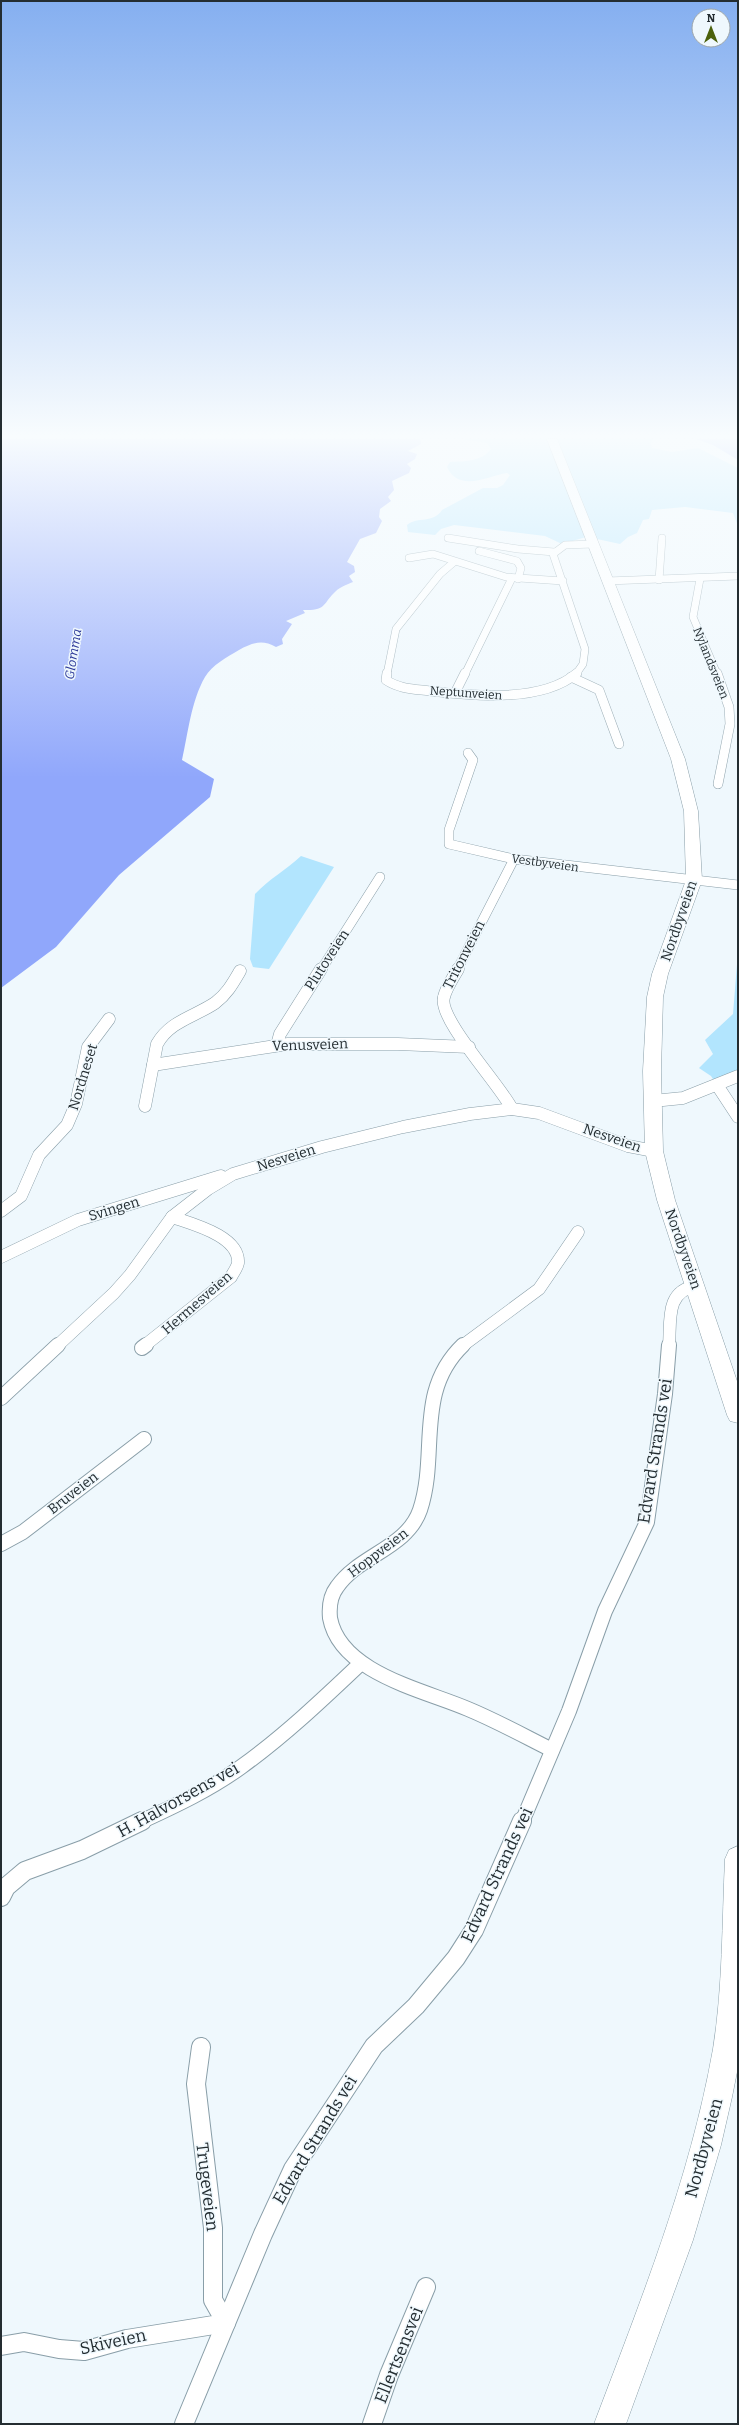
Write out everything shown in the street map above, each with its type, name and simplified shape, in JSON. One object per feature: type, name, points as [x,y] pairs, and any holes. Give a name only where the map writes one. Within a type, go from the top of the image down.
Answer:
[{"type":"main road","name":"Nordbyveien","points":[[596,552],[684,779],[693,825],[694,880],[660,974],[655,997],[653,1101],[654,1151],[662,1187],[738,1415]]},
{"type":"main road","name":"Nordbyveien","points":[[614,2422],[696,2181],[716,2105],[727,2049],[733,1994],[738,1859]]},
{"type":"street","points":[[455,693],[520,566],[514,559],[491,552]]},
{"type":"street","name":"Neptunveien","points":[[454,562],[440,574],[396,629],[386,678],[390,683],[455,693],[491,696],[520,694],[548,688],[571,678],[582,667],[586,653],[554,552]]},
{"type":"street","points":[[659,580],[661,552]]},
{"type":"street","points":[[409,558],[429,554],[515,578],[563,581]]},
{"type":"street","points":[[607,580],[700,579],[738,576]]},
{"type":"street","name":"Nylandsveien","points":[[700,579],[693,617],[728,703],[730,724],[729,749],[718,784]]},
{"type":"street","points":[[571,678],[599,690],[619,744]]},
{"type":"street","name":"Vestbyveien","points":[[468,753],[472,760],[449,830],[449,844],[514,859],[738,885]]},
{"type":"street","name":"Tritonveien","points":[[512,1109],[506,1097],[446,1014],[443,998],[514,859]]},
{"type":"street","name":"Plutoveien","points":[[277,1045],[280,1034],[380,877]]},
{"type":"street","points":[[145,1106],[157,1044],[164,1033],[221,998],[240,971]]},
{"type":"street","name":"Nordneset","points":[[1,1211],[21,1196],[39,1155],[67,1125],[76,1104],[90,1044],[109,1019]]},
{"type":"street","name":"Venusveien","points":[[153,1065],[277,1045],[392,1044],[468,1046]]},
{"type":"street","points":[[653,1101],[678,1099],[738,1076]]},
{"type":"street","points":[[717,1085],[738,1117]]},
{"type":"street","name":"Nesveien","points":[[1,1398],[114,1293],[172,1218],[182,1208],[233,1174],[322,1147],[403,1127],[470,1114],[512,1109],[539,1113],[628,1146],[654,1151]]},
{"type":"street","name":"Svingen","points":[[1,1256],[78,1220],[233,1174]]},
{"type":"street","points":[[169,1192],[182,1208]]},
{"type":"street","name":"Hermesveien","points":[[142,1348],[231,1277],[237,1265],[236,1252],[229,1241],[172,1218]]},
{"type":"street","name":"Hoppveien","points":[[552,1750],[459,1704],[361,1663],[345,1650],[337,1640],[331,1622],[330,1599],[334,1590],[343,1580],[404,1535],[415,1522],[425,1490],[430,1422],[438,1380],[446,1366],[469,1339],[540,1288],[578,1232]]},
{"type":"street","name":"Edvard Strands vei","points":[[184,2424],[279,2196],[317,2130],[374,2046],[416,2006],[466,1944],[494,1888],[569,1711],[605,1611],[647,1522],[665,1394],[672,1306],[676,1292],[683,1288],[696,1286]]},
{"type":"street","name":"Bruveien","points":[[1,1544],[23,1532],[144,1439]]},
{"type":"street","name":"H. Halvorsens vei","points":[[1,1897],[6,1887],[25,1872],[82,1850],[179,1804],[241,1766],[325,1697],[361,1663]]},
{"type":"street","name":"Trugeveien","points":[[201,2047],[197,2070],[196,2095],[213,2228],[213,2300],[226,2323]]},
{"type":"street","name":"Ellertsensvei","points":[[372,2424],[389,2375],[426,2287]]},
{"type":"street","name":"Skiveien","points":[[1,2346],[24,2342],[59,2349],[84,2351],[127,2339],[226,2323]]},
{"type":"shaded area","points":[[301,856],[334,867],[269,969],[253,967],[250,959],[255,894]]},
{"type":"shaded area","points":[[738,952],[738,1072],[715,1082],[711,1076],[699,1068],[713,1054],[705,1040],[733,1014]]},
{"type":"water","name":"Glomma","points":[[1,552],[353,552],[347,562],[354,566],[355,572],[349,576],[353,582],[338,590],[320,608],[303,610],[305,613],[286,621],[292,624],[282,639],[283,644],[276,647],[266,643],[248,645],[220,662],[205,677],[196,696],[182,760],[214,779],[210,797],[119,875],[56,947],[1,988]]}]
